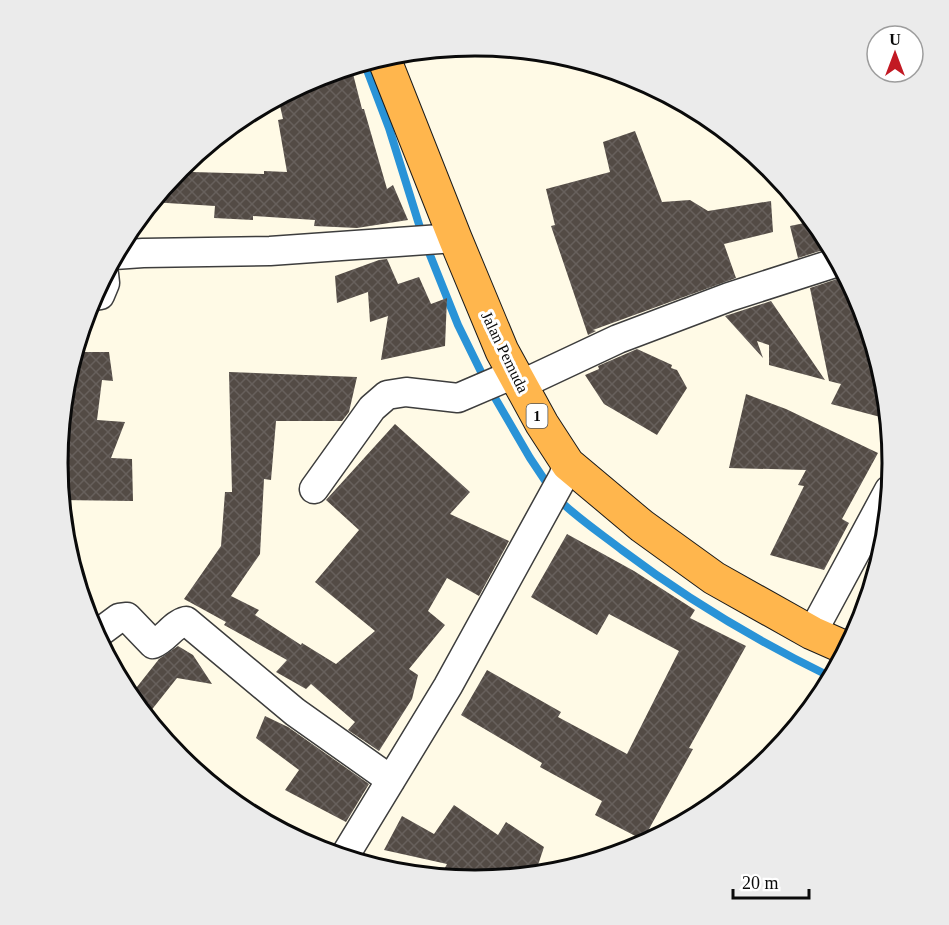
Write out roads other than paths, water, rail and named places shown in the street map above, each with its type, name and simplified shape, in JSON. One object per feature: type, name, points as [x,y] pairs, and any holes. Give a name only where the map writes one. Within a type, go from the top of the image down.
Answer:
[{"type":"highway","name":"Jalan Pemuda","points":[[386,65],[446,238],[502,351],[511,379],[542,424],[565,471],[714,578],[812,633],[839,645]]},
{"type":"street","points":[[125,254],[270,251],[446,238]]},
{"type":"street","points":[[314,489],[372,408],[387,394],[406,392],[458,398],[729,297],[830,265]]},
{"type":"street","points":[[349,849],[448,687],[565,471]]},
{"type":"street","points":[[812,633],[879,509]]},
{"type":"street","points":[[103,630],[119,618],[127,617],[153,644],[159,642],[179,623],[186,621],[295,712],[391,780]]},
{"type":"waterway","points":[[367,70],[389,128],[422,234]]},
{"type":"waterway","points":[[426,245],[458,325],[485,380]]},
{"type":"waterway","points":[[491,391],[550,488]]},
{"type":"waterway","points":[[557,498],[622,550],[697,602],[749,634],[823,673]]}]
